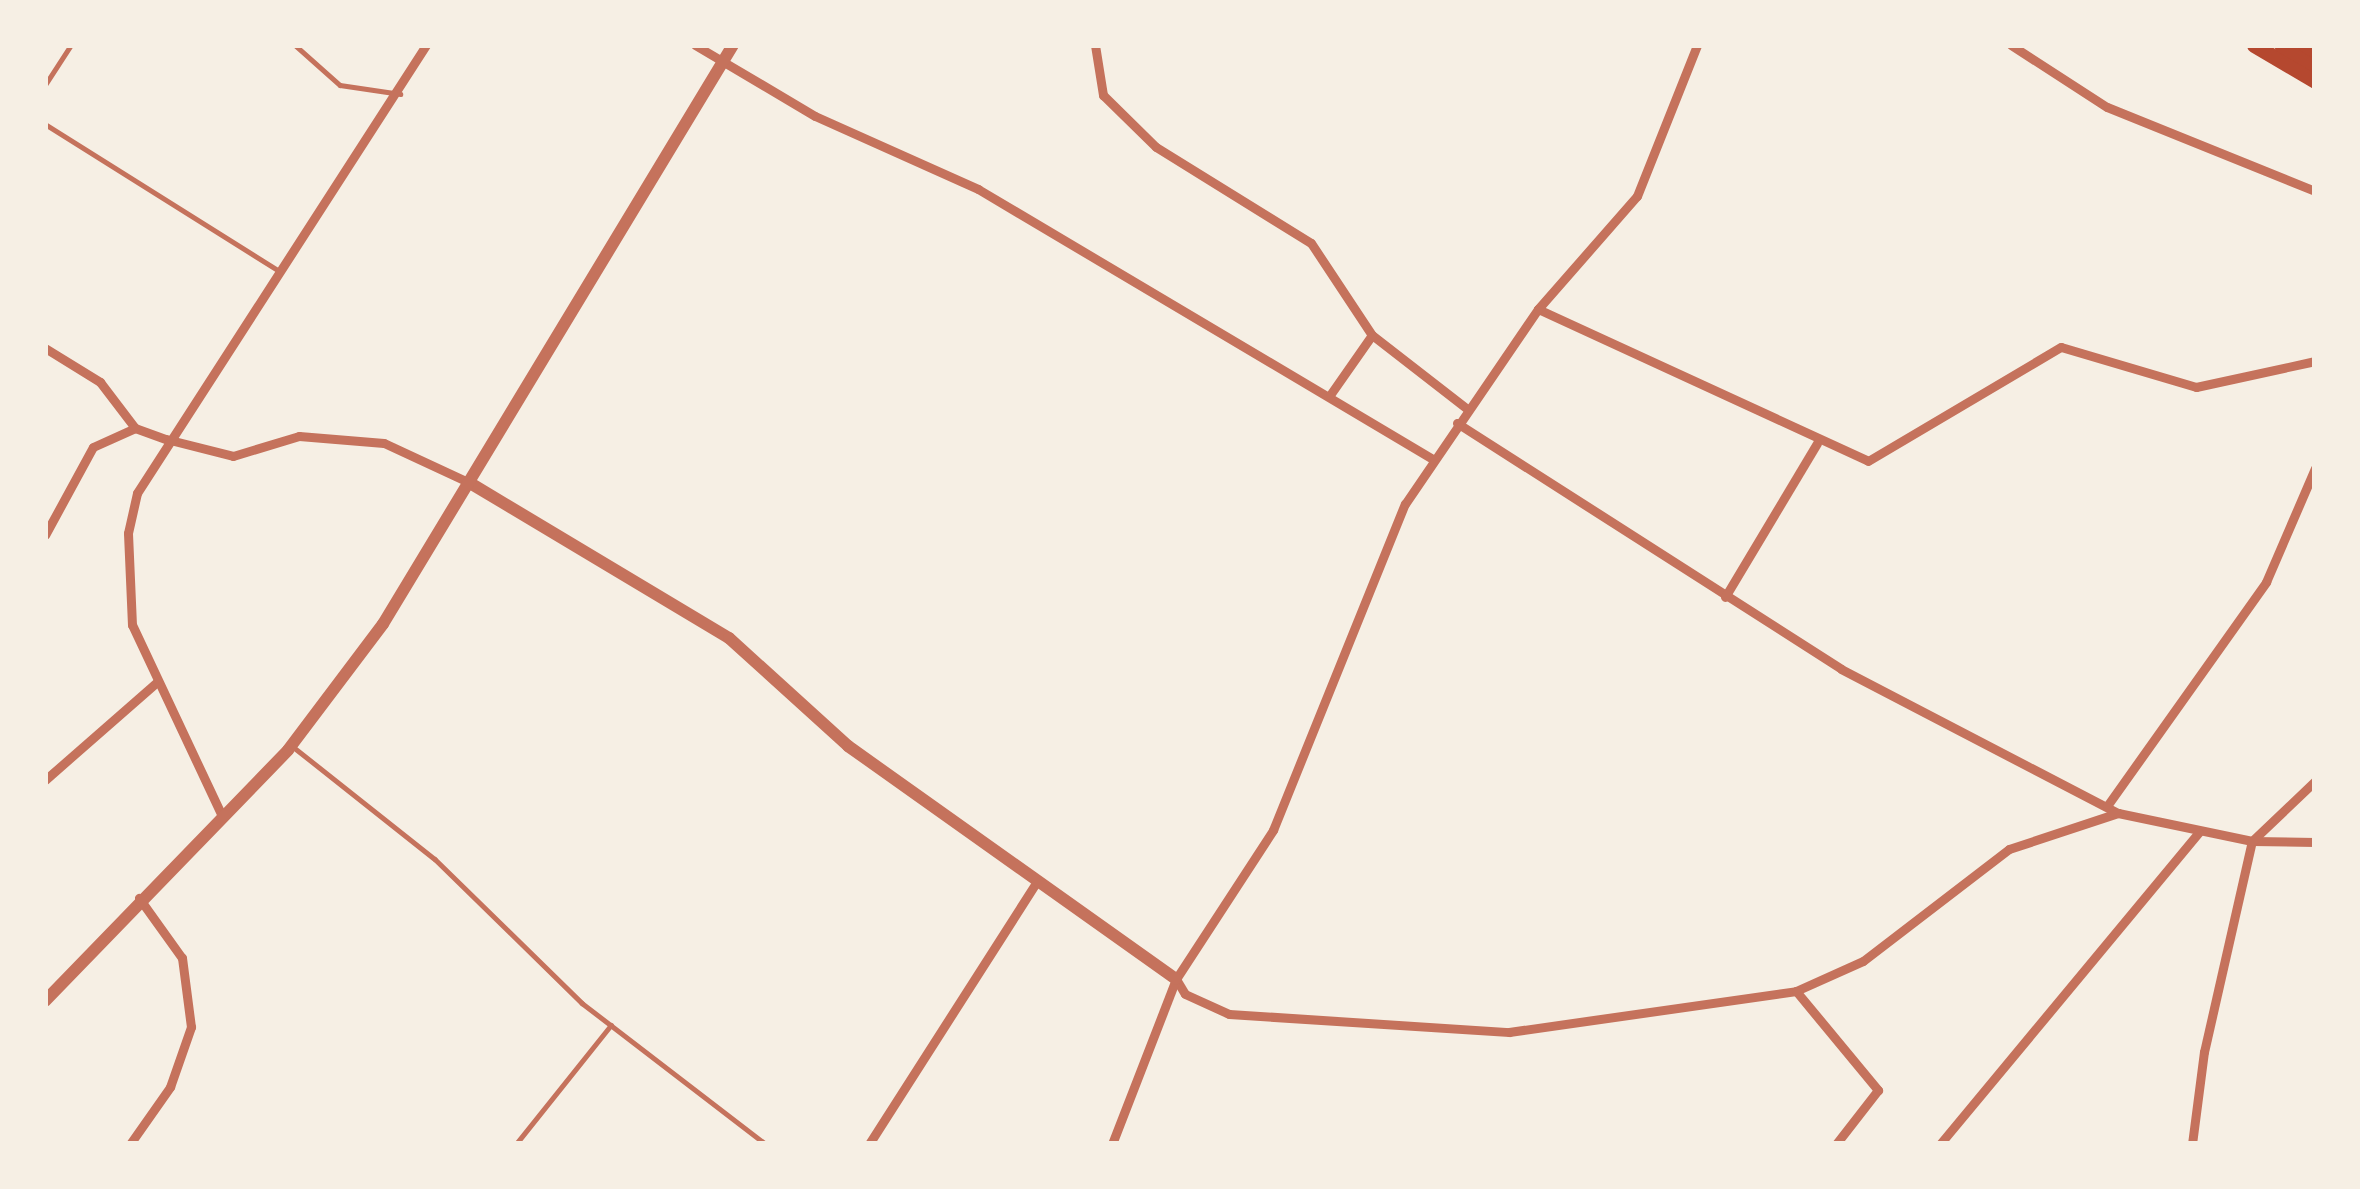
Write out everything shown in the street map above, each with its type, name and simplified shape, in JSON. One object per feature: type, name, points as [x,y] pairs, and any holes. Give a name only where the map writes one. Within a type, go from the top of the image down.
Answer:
[{"type":"highway","points":[[2254,45],[2315,81]]},
{"type":"highway","points":[[2282,45],[2315,64]]},
{"type":"highway","points":[[2306,45],[2315,50]]},
{"type":"street","points":[[223,818],[132,625],[128,533],[137,493],[166,439],[400,94],[426,45]]},
{"type":"street","points":[[694,45],[815,116],[978,189],[1431,458]]},
{"type":"street","points":[[45,1001],[139,898],[291,746],[382,624],[734,45]]},
{"type":"street","points":[[1095,45],[1103,95],[1156,147],[1311,243],[1372,335],[1466,408]]},
{"type":"street","points":[[1112,1144],[1175,979],[1273,830],[1333,666],[1431,458],[1538,309],[1637,196],[1697,45]]},
{"type":"street","points":[[2011,45],[2107,106],[2315,191]]},
{"type":"street","points":[[1538,309],[1817,443],[1868,461],[2061,347],[2196,387],[2315,361]]},
{"type":"street","points":[[1330,395],[1372,335]]},
{"type":"street","points":[[45,348],[100,382],[135,428],[166,439],[233,456],[299,436],[384,442],[470,483],[729,638],[848,746],[1175,979],[1186,994],[1229,1014],[1509,1032],[1796,991],[1863,962],[2008,849],[2118,813]]},
{"type":"street","points":[[1457,424],[1840,669],[2118,813],[2252,841],[2315,842]]},
{"type":"street","points":[[45,535],[93,447],[135,428]]},
{"type":"street","points":[[1725,597],[1817,443]]},
{"type":"street","points":[[2108,806],[2266,582],[2315,468]]},
{"type":"street","points":[[45,780],[157,682]]},
{"type":"street","points":[[2192,1144],[2204,1052],[2252,841],[2315,782]]},
{"type":"street","points":[[1940,1144],[2199,832]]},
{"type":"street","points":[[869,1144],[1037,881]]},
{"type":"street","points":[[130,1144],[170,1087],[191,1027],[182,958],[139,898]]},
{"type":"street","points":[[1796,991],[1878,1090],[1836,1144]]},
{"type":"lane","points":[[45,85],[71,45]]},
{"type":"lane","points":[[295,45],[340,85],[400,94]]},
{"type":"lane","points":[[45,124],[279,272]]},
{"type":"lane","points":[[291,746],[435,859],[610,1025],[766,1144]]},
{"type":"lane","points":[[516,1144],[610,1025]]}]
